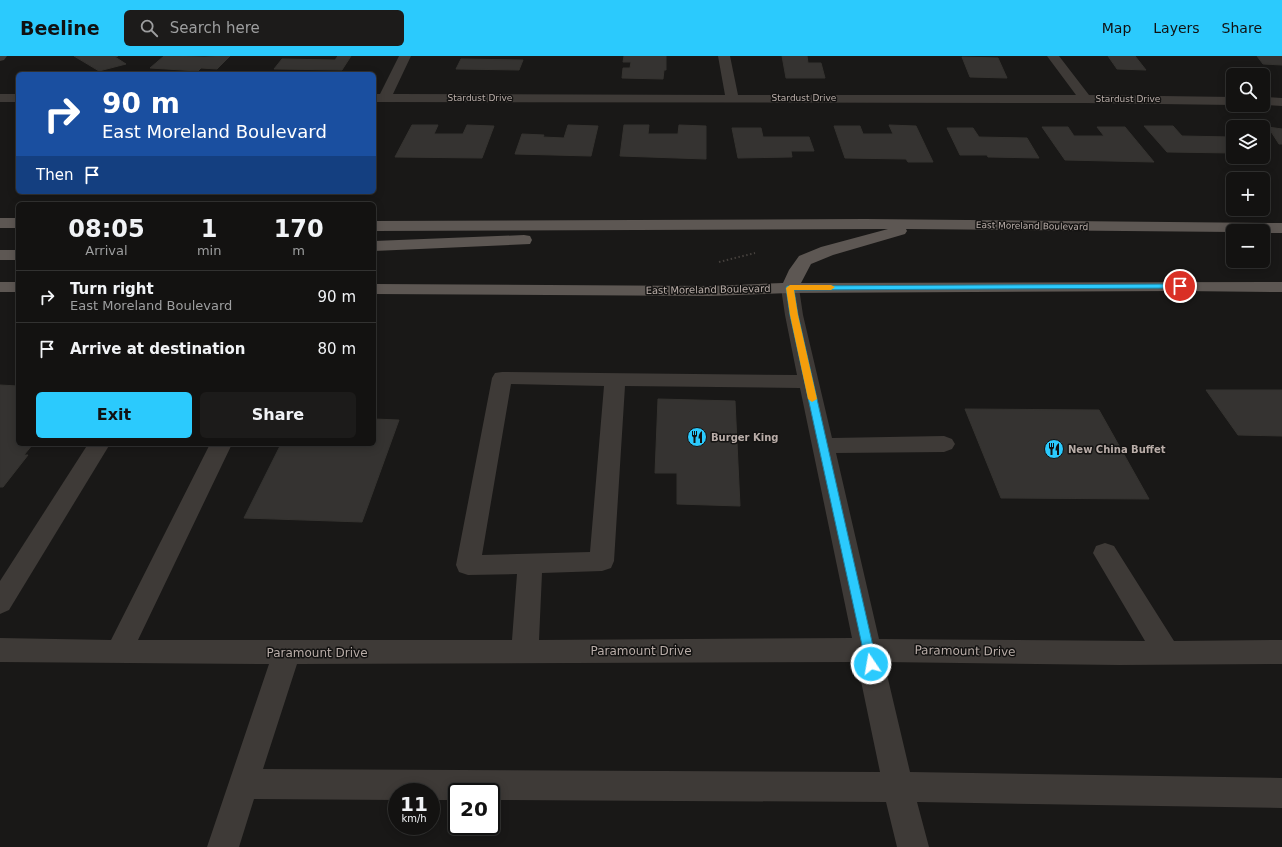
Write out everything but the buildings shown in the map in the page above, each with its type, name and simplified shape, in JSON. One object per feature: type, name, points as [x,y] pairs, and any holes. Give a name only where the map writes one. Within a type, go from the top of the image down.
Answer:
[{"type":"main road","points":[[376,246],[584,238],[676,225]]},
{"type":"main road","name":"East Moreland Boulevard","points":[[376,226],[918,225],[1282,228]]},
{"type":"main road","points":[[790,288],[798,270],[805,260],[828,251],[871,240],[918,225]]},
{"type":"main road","points":[[0,255],[16,255]]},
{"type":"main road","points":[[1180,286],[1282,279]]},
{"type":"main road","points":[[0,286],[16,287]]},
{"type":"main road","name":"East Moreland Boulevard","points":[[376,289],[710,290],[790,288],[1180,286],[1282,287]]},
{"type":"street","points":[[379,98],[405,56]]},
{"type":"street","points":[[724,56],[732,98]]},
{"type":"street","points":[[1053,56],[1085,99]]},
{"type":"street","points":[[0,98],[16,98]]},
{"type":"street","name":"Stardust Drive","points":[[379,98],[1085,99],[1226,101]]},
{"type":"street","points":[[1270,101],[1282,102]]},
{"type":"street","points":[[790,288],[794,315],[898,787],[913,847]]},
{"type":"street","points":[[615,380],[602,561],[468,565],[502,378],[809,382]]},
{"type":"street","points":[[823,446],[944,444]]},
{"type":"street","points":[[0,603],[98,446]]},
{"type":"street","points":[[118,651],[220,446]]},
{"type":"street","points":[[1105,553],[1167,653]]},
{"type":"street","points":[[525,651],[530,564]]},
{"type":"street","name":"Paramount Drive","points":[[0,650],[287,653],[868,650],[1167,653],[1282,652]]},
{"type":"street","points":[[223,847],[287,653]]},
{"type":"street","points":[[243,784],[898,787],[1282,793]]},
{"type":"path","points":[[714,264],[758,252]]},
{"type":"slow traffic","points":[[812,399],[794,315],[790,288],[831,287]]},
{"type":"place","name":"Burger King","points":[[697,437]]},
{"type":"place","name":"New China Buffet","points":[[1054,449]]},
{"type":"route","points":[[871,664],[794,315],[790,288],[1180,286]]}]
